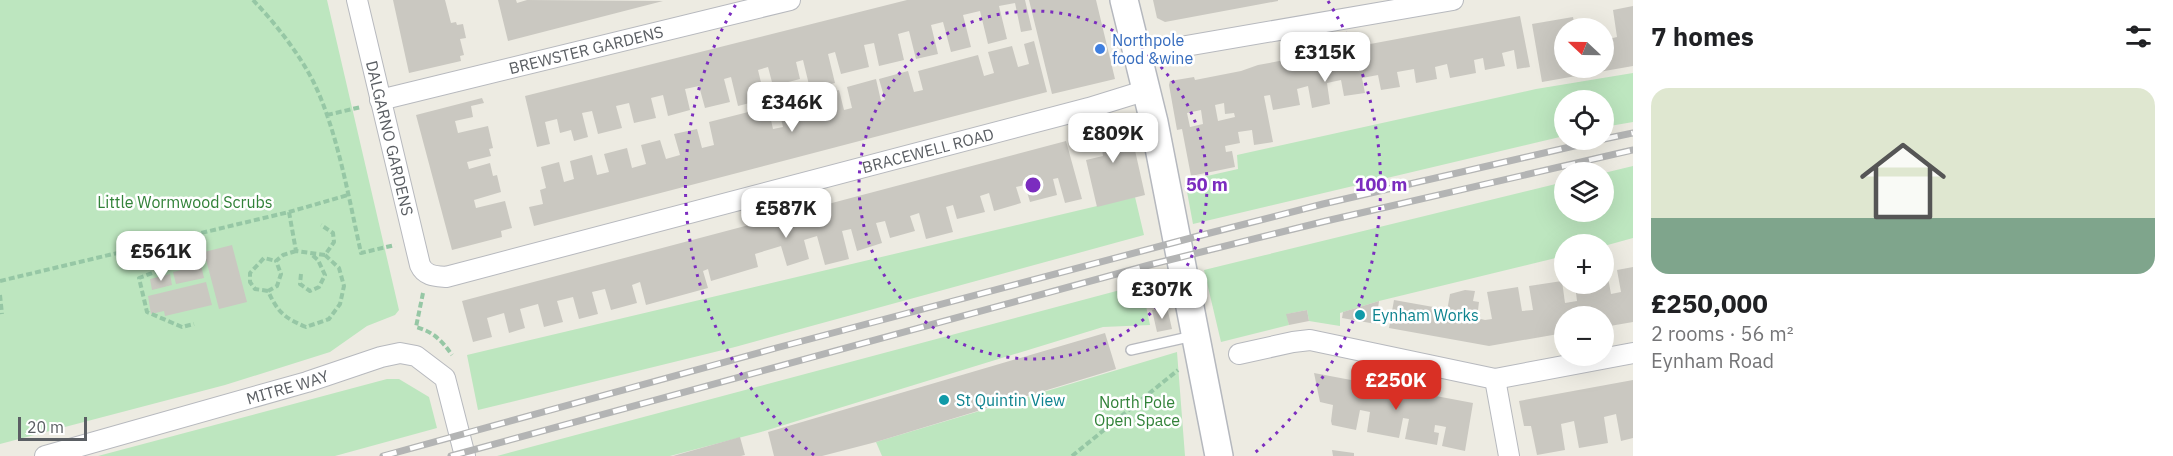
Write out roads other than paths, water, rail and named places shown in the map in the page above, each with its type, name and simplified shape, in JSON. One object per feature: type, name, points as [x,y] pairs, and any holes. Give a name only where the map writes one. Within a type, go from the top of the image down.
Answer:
[{"type":"main road","points":[[1125,0],[1167,184],[1220,456]]},
{"type":"street","name":"DALGARNO GARDENS","points":[[357,0],[420,265],[428,274]]},
{"type":"street","name":"BREWSTER GARDENS","points":[[380,100],[790,0]]},
{"type":"street","points":[[1138,56],[1453,0]]},
{"type":"street","name":"BRACEWELL ROAD","points":[[428,274],[446,277],[1089,108],[1147,90]]},
{"type":"street","points":[[1239,354],[1310,340],[1495,379],[1633,353]]},
{"type":"street","name":"MITRE WAY","points":[[45,456],[307,382],[400,352],[416,356],[446,378],[465,456]]},
{"type":"street","points":[[1495,379],[1509,456]]},
{"type":"lane","points":[[1131,350],[1196,335]]},
{"type":"railway","points":[[1614,137],[1633,133]]},
{"type":"railway","points":[[383,456],[776,348],[1206,234],[1323,204],[1557,150]]},
{"type":"railway","points":[[451,456],[1153,264],[1326,221],[1633,150]]},
{"type":"place","name":"Northpole food &wine","points":[[1100,49]]},
{"type":"place","name":"Eynham Works","points":[[1360,315]]},
{"type":"place","name":"St Quintin View","points":[[944,400]]},
{"type":"park label","name":"Little Wormwood Scrubs","points":[[185,202]]},
{"type":"park label","name":"North Pole Open Space","points":[[1137,411]]}]
